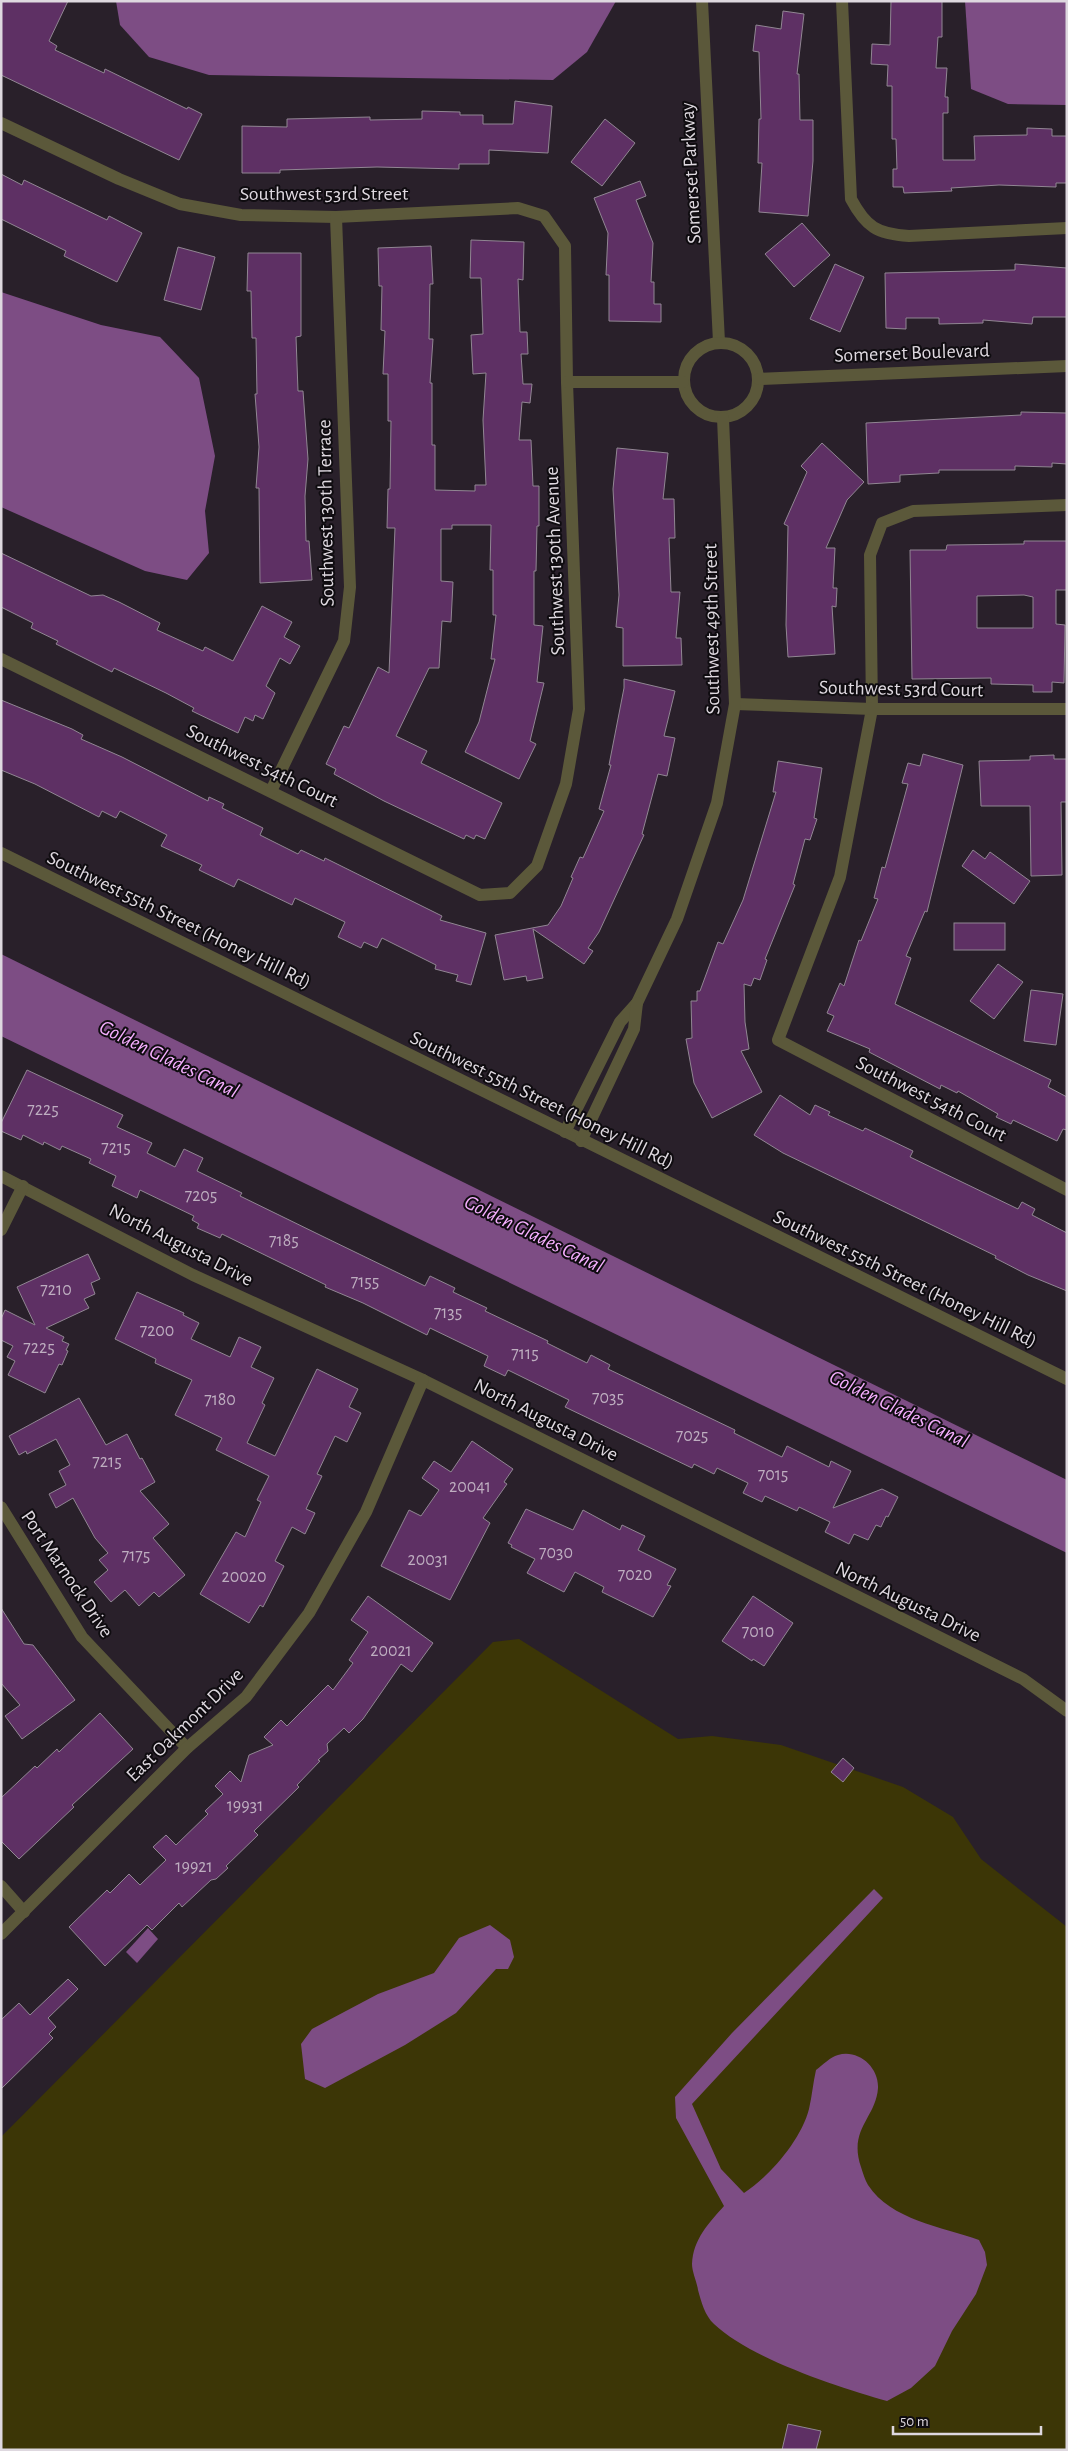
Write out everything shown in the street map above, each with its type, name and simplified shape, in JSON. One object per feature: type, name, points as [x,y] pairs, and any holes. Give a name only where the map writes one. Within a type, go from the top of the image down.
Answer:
[{"type":"street","name":"Somerset Parkway","points":[[702,1],[719,342]]},
{"type":"street","points":[[842,1],[851,199],[860,215],[870,225],[886,235],[909,236],[1067,228]]},
{"type":"street","name":"Southwest 53rd Street","points":[[1,123],[118,179],[180,204],[241,215],[336,217],[518,208],[544,216]]},
{"type":"street","name":"Southwest 130th Avenue","points":[[510,893],[537,866],[566,784],[579,709],[567,382],[565,246],[544,216]]},
{"type":"street","name":"Southwest 130th Terrace","points":[[271,792],[344,641],[350,587],[336,217]]},
{"type":"street","points":[[719,342],[741,349],[750,357],[756,367],[758,379],[757,390],[748,405],[734,415],[723,418],[700,412],[685,393],[683,382],[684,370],[689,359],[697,350],[719,342]]},
{"type":"street","name":"Somerset Boulevard","points":[[758,379],[1067,366]]},
{"type":"street","points":[[567,382],[683,382]]},
{"type":"street","name":"Southwest 49th Street","points":[[565,1132],[620,1022],[637,1003],[677,919],[718,803],[735,704],[723,418]]},
{"type":"street","points":[[872,709],[870,555],[882,523],[913,511],[1067,506]]},
{"type":"street","name":"Southwest 54th Court","points":[[1,659],[480,895],[510,893]]},
{"type":"street","name":"Southwest 53rd Court","points":[[735,704],[872,709],[1067,709]]},
{"type":"street","name":"Southwest 54th Court","points":[[872,709],[840,877],[778,1040],[1067,1190]]},
{"type":"street","name":"Southwest 55th Street (Honey Hill Rd)","points":[[1,853],[581,1141],[1067,1379]]},
{"type":"street","name":"Southwest 49th Street","points":[[581,1141],[634,1029],[637,1003]]},
{"type":"street","name":"North Augusta Drive","points":[[1,1176],[192,1275],[423,1380],[1023,1679],[1067,1711]]},
{"type":"street","points":[[1,1230],[23,1186]]},
{"type":"street","name":"East Oakmont Drive","points":[[1,1934],[186,1748],[246,1697],[309,1613],[366,1512],[423,1380]]},
{"type":"street","name":"Port Marnock Drive","points":[[1,1507],[82,1637],[186,1748]]},
{"type":"street","points":[[1,1886],[24,1912]]},
{"type":"shaded area","points":[[519,1639],[678,1739],[712,1736],[781,1745],[903,1787],[953,1817],[981,1859],[1067,1927],[1067,2450],[1,2450],[1,2137],[493,1642]]},
{"type":"water","points":[[116,1],[616,1],[587,52],[553,80],[209,75],[149,57],[120,25]]},
{"type":"water","points":[[965,1],[1067,1],[1067,105],[1008,104],[971,89]]},
{"type":"water","points":[[1,292],[101,325],[160,337],[199,378],[215,456],[205,511],[209,553],[187,580],[145,571],[1,507]]},
{"type":"water","name":"Golden Glades Canal","points":[[1,954],[1067,1480],[1067,1553],[1,1036]]},
{"type":"water","points":[[874,1889],[883,1898],[692,2104],[721,2169],[744,2193],[774,2167],[792,2145],[805,2121],[809,2109],[816,2070],[832,2057],[846,2054],[860,2057],[866,2061],[875,2073],[878,2088],[876,2098],[860,2133],[858,2143],[861,2167],[868,2185],[890,2207],[903,2214],[918,2221],[979,2240],[985,2252],[987,2265],[976,2294],[952,2331],[935,2366],[911,2388],[887,2401],[820,2380],[772,2360],[730,2337],[708,2317],[693,2270],[693,2255],[703,2232],[724,2206],[676,2118],[675,2097],[732,2033]]},
{"type":"water","points":[[490,1925],[510,1940],[514,1957],[508,1969],[496,1969],[456,2013],[405,2045],[325,2088],[305,2079],[301,2044],[312,2029],[378,1994],[434,1973],[459,1938]]},
{"type":"water","points":[[148,1928],[158,1939],[137,1963],[126,1952]]},
{"type":"building","points":[[1,1],[68,1],[49,41],[57,46],[55,50],[104,73],[105,69],[187,109],[188,107],[202,114],[179,160],[1,75]]},
{"type":"building","points":[[891,1],[942,1],[942,37],[938,37],[936,68],[947,68],[945,97],[948,97],[948,113],[943,113],[943,160],[975,160],[974,136],[1027,135],[1027,128],[1052,129],[1052,136],[1067,136],[1067,183],[1056,183],[1056,187],[999,185],[951,188],[952,191],[904,193],[903,187],[893,187],[893,169],[897,169],[896,139],[892,139],[892,86],[887,86],[888,65],[871,64],[872,44],[890,45]]},
{"type":"building","points":[[783,11],[804,14],[797,74],[799,74],[800,120],[813,120],[813,161],[808,216],[759,212],[762,163],[758,163],[759,119],[761,119],[759,52],[753,51],[756,25],[781,29]]},
{"type":"building","points":[[515,101],[552,106],[548,153],[489,150],[489,164],[459,164],[459,169],[377,167],[280,170],[280,173],[242,173],[242,126],[287,127],[287,119],[370,117],[370,120],[422,119],[422,111],[460,112],[460,115],[483,115],[483,124],[513,124]]},
{"type":"building","points":[[605,119],[635,143],[602,186],[571,162]]},
{"type":"building","points":[[1,174],[22,185],[24,180],[107,220],[109,216],[142,233],[117,282],[64,256],[66,251],[1,219]]},
{"type":"building","points":[[640,181],[646,196],[636,200],[653,243],[651,282],[654,282],[654,304],[661,304],[661,322],[609,321],[609,275],[606,275],[608,233],[594,198]]},
{"type":"building","points":[[802,223],[830,255],[794,287],[765,254]]},
{"type":"building","points":[[471,240],[524,242],[523,280],[518,279],[520,332],[527,332],[528,354],[521,354],[523,384],[532,384],[530,403],[522,402],[519,440],[531,440],[533,486],[539,486],[539,526],[537,526],[536,571],[534,571],[534,625],[543,626],[537,682],[544,683],[530,741],[536,744],[519,779],[465,752],[479,722],[495,659],[491,659],[496,615],[493,615],[493,570],[490,570],[491,525],[452,525],[452,529],[441,529],[441,581],[453,582],[451,622],[442,621],[439,668],[429,668],[396,736],[427,751],[421,763],[502,803],[485,839],[476,835],[474,839],[466,835],[464,839],[384,801],[334,774],[336,769],[326,764],[344,726],[349,728],[378,667],[389,673],[395,528],[387,528],[388,489],[390,489],[391,421],[388,421],[388,374],[383,374],[385,331],[381,330],[382,286],[379,286],[378,248],[431,246],[433,284],[430,284],[429,339],[433,339],[430,383],[432,383],[432,445],[435,445],[435,490],[475,491],[475,485],[486,485],[483,420],[486,373],[473,374],[471,335],[483,334],[481,278],[470,278]]},
{"type":"building","points":[[178,247],[215,257],[201,310],[164,300]]},
{"type":"building","points":[[248,253],[301,253],[301,336],[296,337],[298,391],[303,391],[308,459],[305,496],[306,541],[309,541],[312,580],[260,583],[259,488],[256,488],[259,447],[255,394],[257,394],[256,338],[252,338],[251,291],[247,291]]},
{"type":"building","points":[[835,264],[864,277],[840,332],[810,319]]},
{"type":"building","points":[[1015,264],[1067,268],[1067,317],[1033,317],[1032,324],[983,320],[983,323],[939,324],[939,318],[906,318],[906,329],[886,328],[885,273],[1015,270]]},
{"type":"building","points":[[1021,412],[1067,413],[1067,464],[1052,463],[1052,467],[1015,466],[1015,470],[939,470],[939,473],[900,475],[900,482],[868,484],[866,423],[1021,415]]},
{"type":"building","points":[[822,443],[864,482],[847,500],[826,548],[835,548],[833,588],[837,588],[836,607],[832,606],[835,654],[788,657],[786,625],[788,526],[784,524],[807,472],[801,466]]},
{"type":"building","points":[[617,448],[668,453],[663,499],[674,499],[675,538],[669,538],[671,592],[680,592],[676,638],[681,638],[682,665],[623,666],[623,628],[616,627],[619,595],[613,489]]},
{"type":"building","points":[[1024,541],[1067,541],[1067,590],[1056,590],[1056,624],[1065,625],[1064,683],[1052,682],[1052,692],[1033,692],[1033,685],[991,684],[991,678],[912,679],[910,550],[946,550],[947,545],[1024,544]],"holes":[[[1024,595],[1033,597],[1033,628],[977,628],[977,596]]]},
{"type":"building","points":[[1,553],[91,596],[103,595],[119,602],[160,623],[157,630],[203,651],[205,647],[233,661],[262,606],[292,622],[284,637],[300,646],[290,664],[280,658],[266,686],[275,693],[263,719],[255,715],[253,721],[245,717],[238,733],[192,711],[194,708],[166,693],[114,668],[112,672],[56,644],[58,641],[31,628],[33,623],[1,607]]},
{"type":"building","points":[[624,679],[675,691],[664,736],[675,738],[667,776],[658,774],[642,834],[644,835],[599,932],[588,948],[593,951],[584,964],[533,929],[543,978],[527,981],[526,976],[504,980],[495,935],[548,925],[561,906],[580,857],[583,858],[604,811],[599,809],[611,765],[609,765],[624,688]]},
{"type":"building","points":[[1,700],[72,729],[83,735],[81,739],[122,757],[208,801],[209,797],[224,804],[222,808],[263,828],[260,835],[298,854],[301,850],[324,861],[325,858],[442,916],[440,920],[486,933],[471,985],[456,981],[458,975],[435,969],[436,965],[382,938],[377,948],[364,942],[361,948],[338,937],[345,922],[295,898],[292,905],[238,879],[234,887],[199,870],[202,865],[161,846],[167,835],[120,811],[116,818],[102,811],[99,817],[35,784],[1,770]]},
{"type":"building","points":[[923,754],[963,765],[927,912],[925,911],[906,956],[911,958],[895,1004],[1051,1080],[1048,1087],[1067,1097],[1067,1130],[1063,1129],[1057,1141],[1013,1120],[1011,1124],[996,1117],[998,1114],[958,1091],[957,1093],[941,1085],[940,1089],[869,1052],[870,1049],[827,1031],[834,1016],[827,1013],[840,983],[844,986],[859,940],[861,941],[878,899],[874,898],[882,867],[885,868],[908,784],[902,783],[908,763],[920,766]]},
{"type":"building","points":[[1054,755],[1054,759],[1067,759],[1067,802],[1061,802],[1062,875],[1031,876],[1030,806],[981,806],[979,761],[1030,760],[1030,756]]},
{"type":"building","points":[[778,761],[822,768],[814,818],[817,819],[810,840],[805,839],[793,884],[795,885],[765,959],[767,960],[760,980],[754,978],[751,986],[744,984],[745,1022],[749,1049],[741,1051],[762,1092],[712,1118],[694,1083],[686,1039],[692,1038],[691,1001],[697,1001],[697,991],[700,991],[718,942],[723,944],[743,900],[776,792],[773,792]]},
{"type":"building","points":[[973,850],[985,859],[990,852],[1030,881],[1014,904],[962,866]]},
{"type":"building","points":[[954,923],[1005,923],[1005,950],[954,950]]},
{"type":"building","points":[[998,964],[1023,982],[994,1019],[970,1001]]},
{"type":"building","points":[[1031,990],[1063,994],[1056,1045],[1024,1041]]},
{"type":"building","points":[[27,1070],[123,1115],[117,1127],[152,1143],[147,1153],[175,1167],[184,1149],[203,1158],[197,1171],[242,1193],[240,1196],[425,1286],[430,1276],[455,1288],[453,1292],[487,1308],[485,1311],[548,1341],[547,1343],[587,1363],[591,1355],[610,1365],[608,1369],[735,1430],[734,1433],[782,1457],[787,1446],[829,1467],[831,1461],[851,1471],[833,1508],[882,1489],[898,1497],[888,1517],[886,1516],[881,1527],[876,1525],[868,1540],[854,1534],[849,1544],[825,1532],[830,1522],[799,1507],[797,1511],[765,1496],[762,1502],[743,1493],[748,1483],[717,1468],[714,1474],[694,1464],[692,1468],[565,1407],[569,1400],[508,1370],[505,1376],[484,1366],[488,1356],[430,1328],[427,1335],[363,1303],[325,1287],[326,1285],[222,1234],[220,1238],[197,1228],[199,1224],[192,1220],[194,1216],[140,1190],[137,1198],[112,1186],[116,1176],[89,1163],[91,1159],[62,1146],[60,1150],[44,1142],[43,1145],[23,1135],[21,1140],[1,1131],[1,1123]]},
{"type":"building","points":[[780,1095],[810,1115],[815,1105],[830,1112],[828,1115],[863,1131],[865,1128],[913,1151],[910,1157],[1018,1209],[1022,1202],[1035,1209],[1032,1215],[1067,1233],[1067,1291],[1028,1275],[995,1258],[996,1256],[783,1153],[754,1135]]},
{"type":"building","points":[[88,1254],[100,1279],[91,1283],[95,1294],[84,1299],[89,1308],[46,1328],[64,1337],[62,1341],[69,1344],[62,1365],[59,1364],[45,1393],[8,1375],[15,1361],[7,1357],[13,1346],[1,1340],[1,1319],[5,1310],[35,1325],[17,1287]]},
{"type":"building","points":[[137,1292],[184,1313],[183,1315],[199,1323],[191,1339],[230,1357],[239,1337],[261,1347],[251,1367],[274,1378],[262,1403],[265,1405],[247,1443],[275,1456],[317,1369],[358,1389],[349,1407],[361,1413],[347,1442],[335,1436],[317,1474],[322,1476],[306,1509],[315,1513],[305,1534],[292,1527],[275,1561],[284,1566],[263,1607],[260,1605],[249,1623],[200,1594],[236,1532],[245,1537],[261,1502],[257,1500],[269,1476],[216,1450],[222,1438],[175,1415],[192,1380],[155,1363],[156,1359],[115,1339]]},
{"type":"building","points":[[79,1398],[106,1445],[127,1434],[140,1459],[142,1458],[155,1482],[140,1491],[169,1524],[153,1538],[185,1575],[159,1597],[154,1592],[139,1606],[125,1590],[111,1602],[94,1582],[108,1570],[99,1560],[108,1553],[95,1538],[73,1498],[56,1508],[49,1494],[66,1485],[59,1471],[70,1465],[56,1439],[27,1454],[26,1451],[19,1455],[9,1436]]},
{"type":"building","points":[[472,1441],[513,1469],[504,1482],[507,1484],[483,1518],[490,1523],[450,1600],[381,1566],[409,1510],[421,1516],[439,1490],[422,1478],[434,1461],[451,1472]]},
{"type":"building","points":[[526,1509],[573,1530],[583,1510],[620,1530],[622,1525],[645,1536],[638,1550],[676,1569],[667,1585],[671,1586],[653,1617],[602,1592],[604,1587],[575,1572],[564,1592],[527,1573],[535,1559],[511,1547],[512,1545],[508,1543]]},
{"type":"building","points":[[368,1596],[433,1643],[412,1672],[401,1664],[363,1719],[349,1733],[344,1728],[327,1744],[328,1751],[297,1785],[299,1787],[254,1831],[258,1835],[226,1866],[228,1868],[216,1879],[211,1880],[182,1907],[179,1903],[152,1930],[147,1925],[105,1966],[69,1927],[107,1890],[110,1893],[129,1874],[140,1885],[166,1860],[153,1847],[166,1835],[176,1845],[208,1814],[205,1811],[223,1794],[215,1786],[230,1771],[241,1782],[249,1755],[273,1745],[264,1737],[281,1720],[287,1726],[328,1685],[333,1690],[353,1663],[349,1660],[368,1632],[351,1620]]},
{"type":"building","points":[[753,1596],[793,1623],[764,1666],[753,1659],[752,1661],[722,1641]]},
{"type":"building","points":[[1,1608],[24,1644],[33,1645],[75,1700],[22,1739],[5,1716],[20,1705],[1,1683]]},
{"type":"building","points":[[100,1713],[133,1749],[72,1805],[74,1807],[19,1859],[1,1841],[1,1798],[35,1766],[37,1768],[57,1749],[59,1752]]},
{"type":"building","points":[[843,1758],[854,1768],[843,1782],[831,1772]]},
{"type":"building","points":[[68,1979],[78,1989],[48,2018],[56,2027],[49,2034],[53,2038],[1,2089],[1,2020],[19,2003],[30,2015]]},
{"type":"building","points":[[788,2424],[821,2431],[816,2450],[782,2450]]}]
